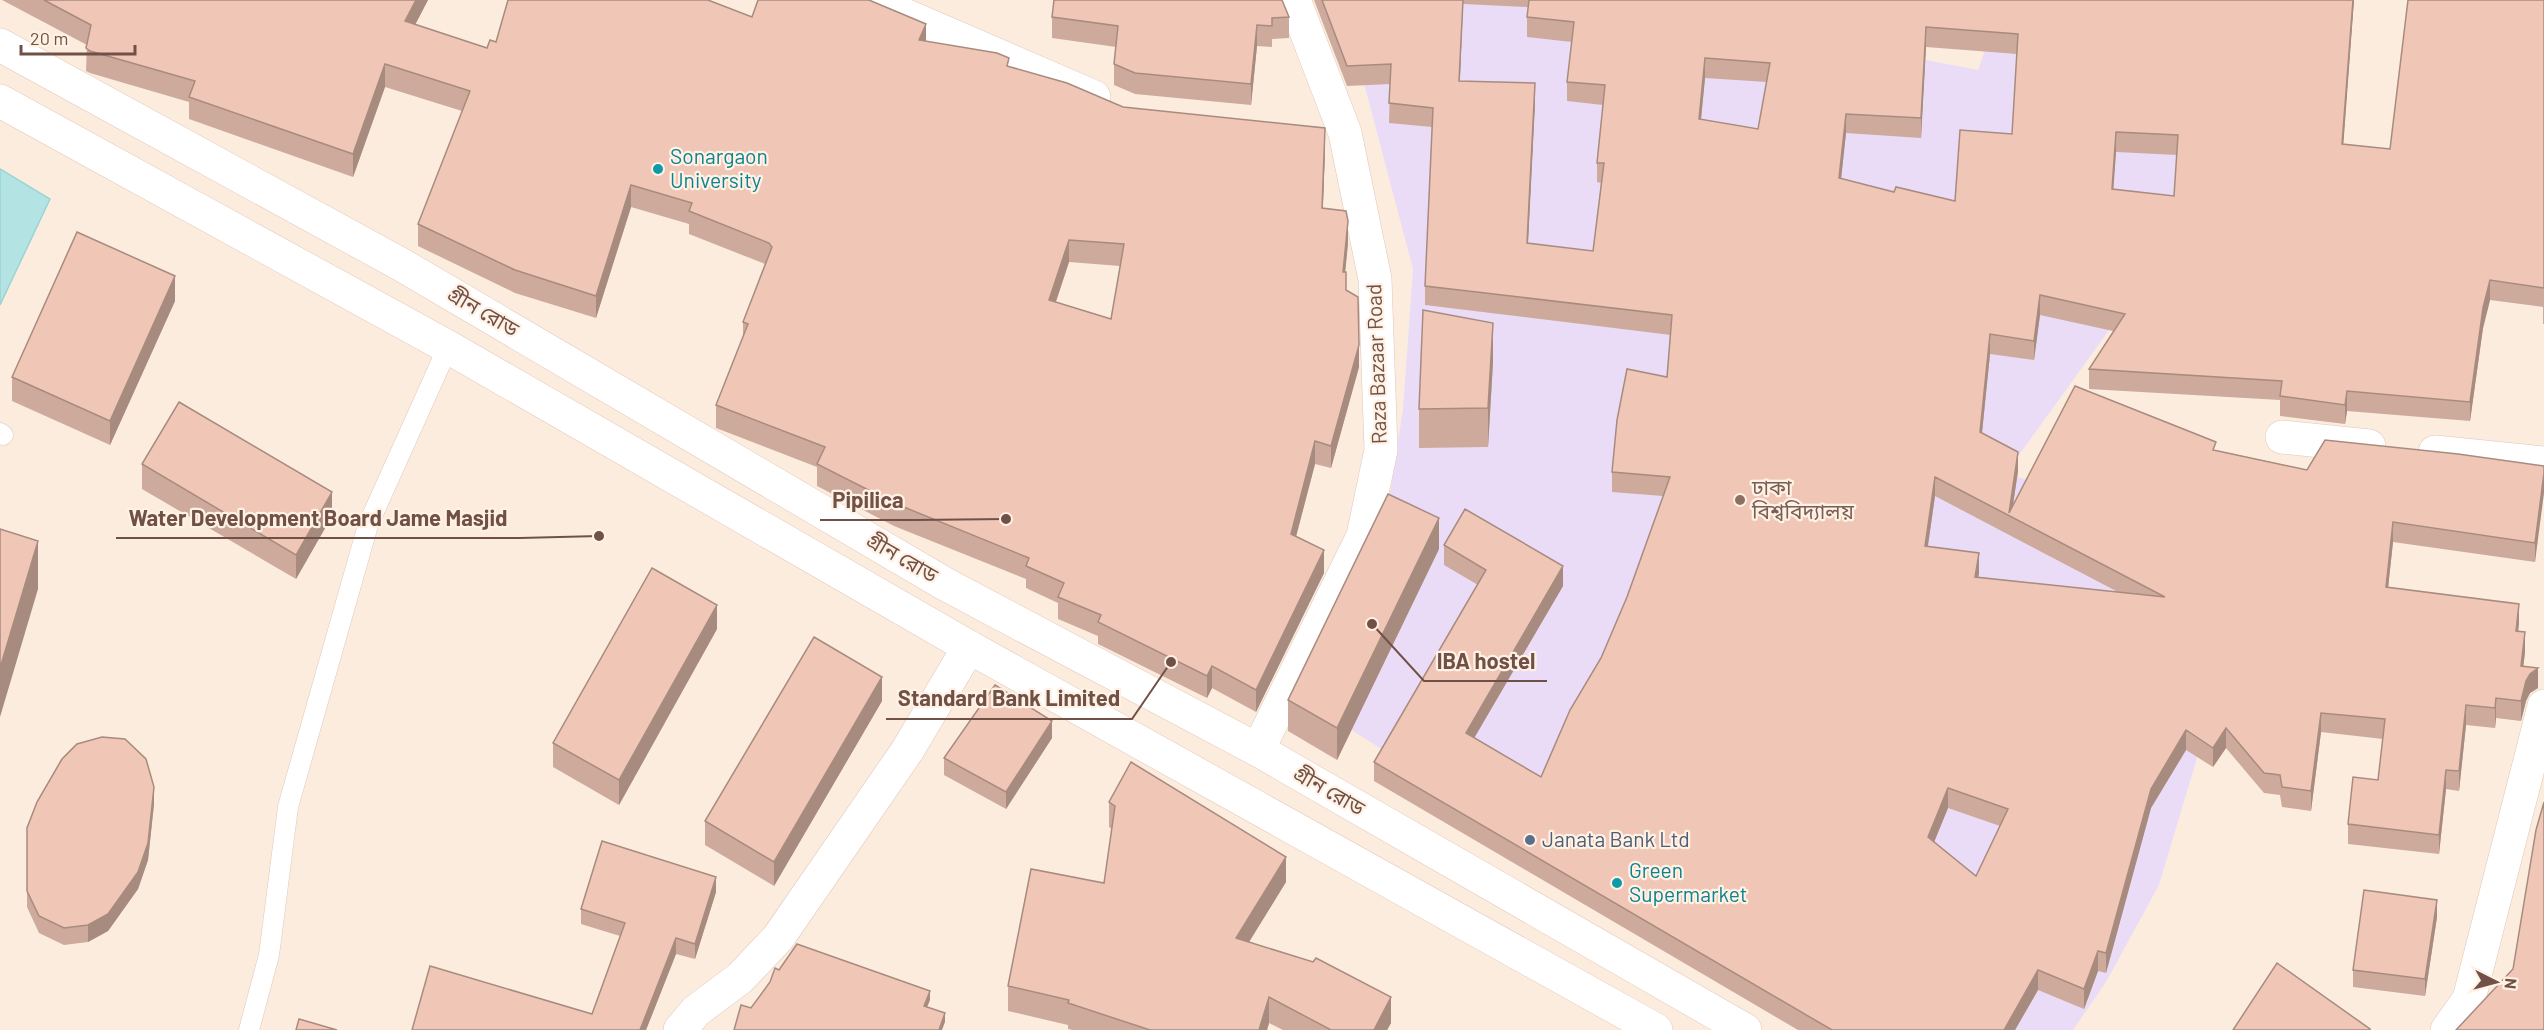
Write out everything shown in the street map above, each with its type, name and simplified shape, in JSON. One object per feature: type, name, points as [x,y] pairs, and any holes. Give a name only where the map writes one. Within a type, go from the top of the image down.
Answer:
[{"type":"main road","points":[[870,0],[1119,108]]},
{"type":"main road","name":"Raza Bazaar Road","points":[[1258,750],[1363,537],[1381,450],[1375,279],[1345,133],[1294,0]]},
{"type":"main road","name":"গ্রীন রোড","points":[[0,45],[402,265],[945,584],[1258,750],[1745,1030]]},
{"type":"main road","name":"গ্রীন রোড","points":[[0,100],[448,347],[969,646],[1640,1026]]},
{"type":"main road","points":[[1311,130],[1345,133]]},
{"type":"main road","points":[[2282,437],[2544,463]]},
{"type":"main road","points":[[680,1030],[696,1011],[741,978],[778,938],[907,751],[969,646]]},
{"type":"main road","points":[[2447,1030],[2469,999],[2544,706]]},
{"type":"lane","points":[[249,1030],[269,955],[288,807],[358,558],[368,525],[448,347]]},
{"type":"shaded area","name":"ঢাকা বিশ্ববিদ্যালয়","points":[[1342,0],[1614,0],[1978,70],[1994,25],[2331,44],[2120,315],[2006,473],[2258,554],[2159,885],[2106,982],[2073,1030],[1831,1030],[1308,703],[1385,528],[1403,409],[1413,269]]},
{"type":"water","points":[[0,169],[50,199],[0,305]]},
{"type":"building","points":[[44,0],[416,0],[405,21],[487,48],[490,40],[496,42],[508,0],[708,0],[752,17],[758,0],[869,0],[926,24],[919,40],[997,53],[1009,58],[1007,66],[1067,83],[1123,107],[1325,128],[1322,208],[1346,211],[1348,221],[1343,272],[1346,272],[1346,290],[1358,297],[1359,345],[1331,446],[1315,441],[1291,534],[1324,550],[1256,690],[1212,666],[1207,676],[1098,622],[1101,615],[1058,597],[1064,583],[1026,566],[1029,558],[894,503],[817,464],[825,447],[716,405],[748,324],[743,322],[772,247],[769,243],[689,211],[692,203],[631,185],[596,296],[515,270],[418,224],[470,91],[385,64],[353,154],[189,97],[195,81],[90,51],[86,48],[91,25]],"holes":[[[1069,240],[1124,244],[1111,319],[1049,300]]]},
{"type":"building","points":[[1054,0],[1282,0],[1289,17],[1272,18],[1272,26],[1257,25],[1251,84],[1135,73],[1114,64],[1118,26],[1052,17]]},
{"type":"building","name":"ঢাকা বিশ্ববিদ্যালয়","points":[[1322,0],[1463,0],[1459,81],[1535,83],[1527,243],[1593,251],[1604,163],[1597,163],[1605,85],[1567,82],[1574,22],[1527,17],[1529,0],[2353,0],[2342,144],[2390,149],[2408,0],[2544,0],[2544,288],[2490,280],[2483,308],[2470,402],[2347,391],[2345,405],[2280,396],[2282,381],[2089,369],[2125,314],[2040,295],[2034,341],[1990,334],[1980,432],[2018,452],[2009,513],[2075,386],[2216,442],[2213,450],[2307,470],[2325,440],[2544,466],[2535,543],[2393,522],[2386,587],[2519,604],[2516,631],[2525,632],[2521,666],[2538,668],[2530,674],[2526,681],[2521,701],[2496,698],[2495,708],[2466,705],[2459,771],[2446,770],[2439,835],[2348,824],[2353,777],[2378,780],[2385,719],[2321,713],[2311,791],[2282,787],[2280,775],[2264,773],[2226,728],[2213,748],[2186,730],[2151,789],[2106,953],[2098,951],[2084,989],[2038,970],[2004,1030],[1832,1030],[1374,762],[1486,570],[1444,545],[1465,509],[1563,566],[1466,733],[1541,777],[1570,710],[1601,658],[1627,597],[1670,477],[1612,472],[1617,420],[1627,369],[1667,377],[1672,315],[1425,286],[1433,108],[1389,103],[1391,64],[1347,66]],"holes":[[[1926,27],[2018,34],[2012,134],[1960,130],[1955,201],[1896,187],[1894,192],[1839,178],[1846,114],[1921,118]],[[1705,58],[1770,63],[1758,129],[1699,119]],[[2116,132],[2178,135],[2174,196],[2112,189]],[[1935,477],[2165,597],[1975,577],[1979,553],[1925,546]],[[1948,788],[2008,809],[1976,876],[1928,837]]]},
{"type":"building","points":[[77,232],[175,276],[110,421],[12,377]]},
{"type":"building","points":[[1423,310],[1493,323],[1488,408],[1419,409]]},
{"type":"building","points":[[179,402],[332,492],[296,555],[142,464]]},
{"type":"building","points":[[1388,494],[1439,518],[1337,728],[1288,700]]},
{"type":"building","points":[[0,529],[38,541],[0,668]]},
{"type":"building","points":[[652,568],[717,605],[619,780],[553,743]]},
{"type":"building","points":[[814,637],[882,677],[774,862],[705,821]]},
{"type":"building","points":[[995,685],[1052,721],[1006,792],[944,758]]},
{"type":"building","points":[[102,737],[125,739],[146,759],[154,787],[148,843],[138,872],[108,914],[88,925],[64,928],[39,916],[27,891],[27,828],[37,802],[62,759],[77,744]]},
{"type":"building","points":[[1131,762],[1286,857],[1236,938],[1313,962],[1316,958],[1391,997],[1374,1030],[1331,1030],[1269,997],[1259,1030],[1150,1030],[1068,1003],[1069,1000],[1008,986],[1031,869],[1104,883],[1115,806],[1109,802]]},
{"type":"building","points":[[2544,802],[2544,1030],[2456,1030],[2513,969],[2536,830]]},
{"type":"building","points":[[602,841],[716,877],[695,944],[676,938],[640,1030],[412,1030],[430,966],[592,1014],[625,923],[581,909]]},
{"type":"building","points":[[2364,890],[2437,900],[2425,979],[2353,970]]},
{"type":"building","points":[[797,944],[930,991],[924,1006],[945,1013],[939,1030],[734,1030],[741,1005],[751,1008],[770,982],[775,968],[779,970]]},
{"type":"building","points":[[2277,963],[2370,1029],[2370,1030],[2233,1030]]},
{"type":"building","points":[[299,1019],[337,1030],[296,1030]]},
{"type":"place","name":"Sonargaon University","points":[[658,169]]},
{"type":"place","name":"ঢাকা বিশ্ববিদ্যালয়","points":[[1740,500]]},
{"type":"place","name":"Pipilica","points":[[1006,519]]},
{"type":"place","name":"Water Development Board Jame Masjid","points":[[599,536]]},
{"type":"place","name":"IBA hostel","points":[[1372,624]]},
{"type":"place","name":"Standard Bank Limited","points":[[1171,662]]},
{"type":"place","name":"Janata Bank Ltd","points":[[1530,840]]},
{"type":"place","name":"Green Supermarket","points":[[1617,883]]}]
